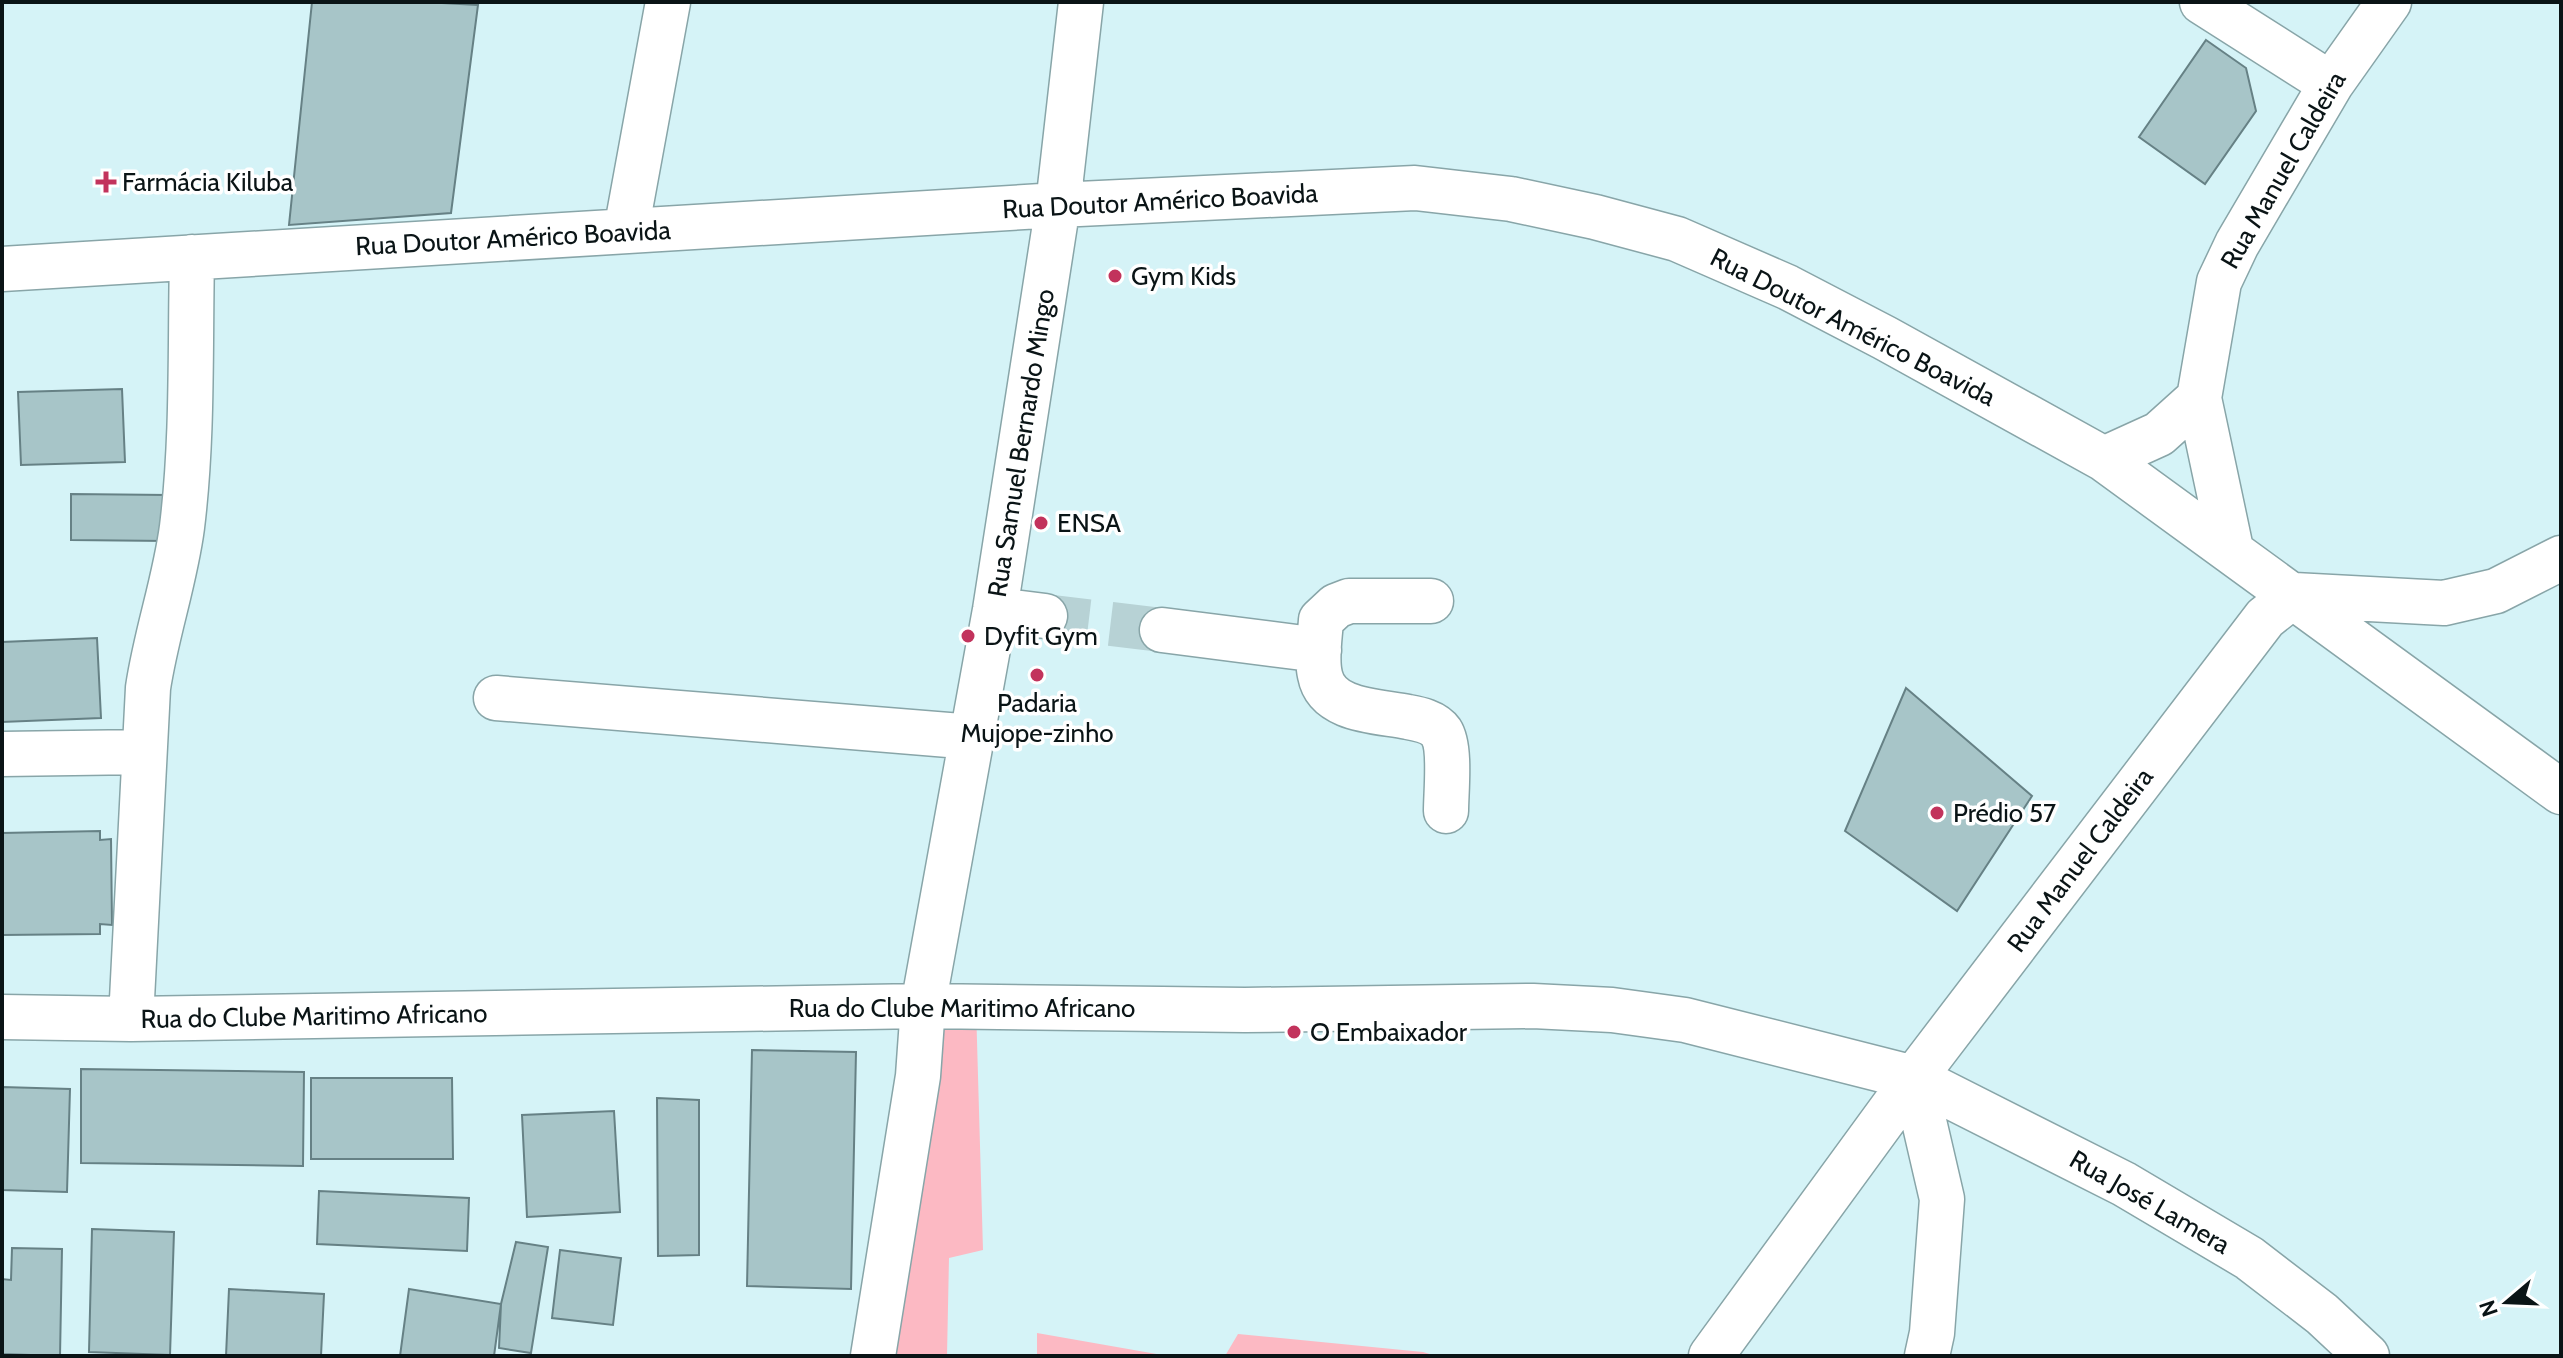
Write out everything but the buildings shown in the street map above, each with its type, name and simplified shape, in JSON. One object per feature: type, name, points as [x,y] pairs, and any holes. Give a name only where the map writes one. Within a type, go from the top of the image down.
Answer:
[{"type":"street","points":[[626,231],[668,2]]},
{"type":"street","name":"Rua Samuel Bernardo Mingo","points":[[873,1356],[918,1076],[923,1006],[995,610],[1058,205],[1081,2]]},
{"type":"street","points":[[2202,2],[2331,84]]},
{"type":"street","name":"Rua Manuel Caldeira","points":[[2231,549],[2199,398],[2219,282],[2237,244],[2331,84],[2389,2]]},
{"type":"street","name":"Rua Doutor Américo Boavida","points":[[2,269],[1058,205],[1415,188],[1511,199],[1677,239],[1787,287],[2104,459],[2561,792]]},
{"type":"street","points":[[131,1019],[144,752],[155,644],[182,528],[188,449],[192,257]]},
{"type":"street","points":[[2104,459],[2159,434],[2199,398]]},
{"type":"street","points":[[2294,595],[2444,603],[2496,591],[2561,558]]},
{"type":"street","name":"Rua Manuel Caldeira","points":[[1711,1356],[1914,1078],[2238,650],[2265,618],[2294,595]]},
{"type":"street","points":[[1431,601],[1349,601],[1336,606],[1321,620],[1320,677],[1328,694],[1338,702],[1413,718],[1432,724],[1442,733],[1446,747],[1446,811]]},
{"type":"street","points":[[995,610],[1045,616]]},
{"type":"street","points":[[1162,630],[1319,650]]},
{"type":"street","points":[[496,698],[973,737]]},
{"type":"street","points":[[2,754],[144,752]]},
{"type":"street","name":"Rua do Clube Maritimo Africano","points":[[2,1017],[131,1019],[923,1006],[1245,1010],[1533,1006],[1612,1010],[1685,1020],[1914,1078]]},
{"type":"street","points":[[1914,1078],[1942,1199],[1932,1333],[1927,1356]]},
{"type":"street","name":"Rua José Lamera","points":[[1914,1078],[2124,1184],[2249,1258],[2322,1314],[2367,1356]]},
{"type":"shaded area","points":[[923,1006],[976,1006],[983,1250],[949,1258],[947,1356],[873,1356]]},
{"type":"shaded area","points":[[1037,1333],[1168,1356],[1037,1356]]},
{"type":"shaded area","points":[[1238,1334],[1423,1352],[1436,1356],[1225,1356]]},
{"type":"tunnel","points":[[1045,616],[1162,630]]},
{"type":"place","name":"Farmácia Kiluba","points":[[106,182]]},
{"type":"place","name":"Gym Kids","points":[[1115,276]]},
{"type":"place","name":"ENSA","points":[[1041,523]]},
{"type":"place","name":"Dyfit Gym","points":[[968,636]]},
{"type":"place","name":"Padaria Mujope-zinho","points":[[1037,675]]},
{"type":"place","name":"Prédio 57","points":[[1937,813]]},
{"type":"place","name":"O Embaixador","points":[[1294,1032]]}]
